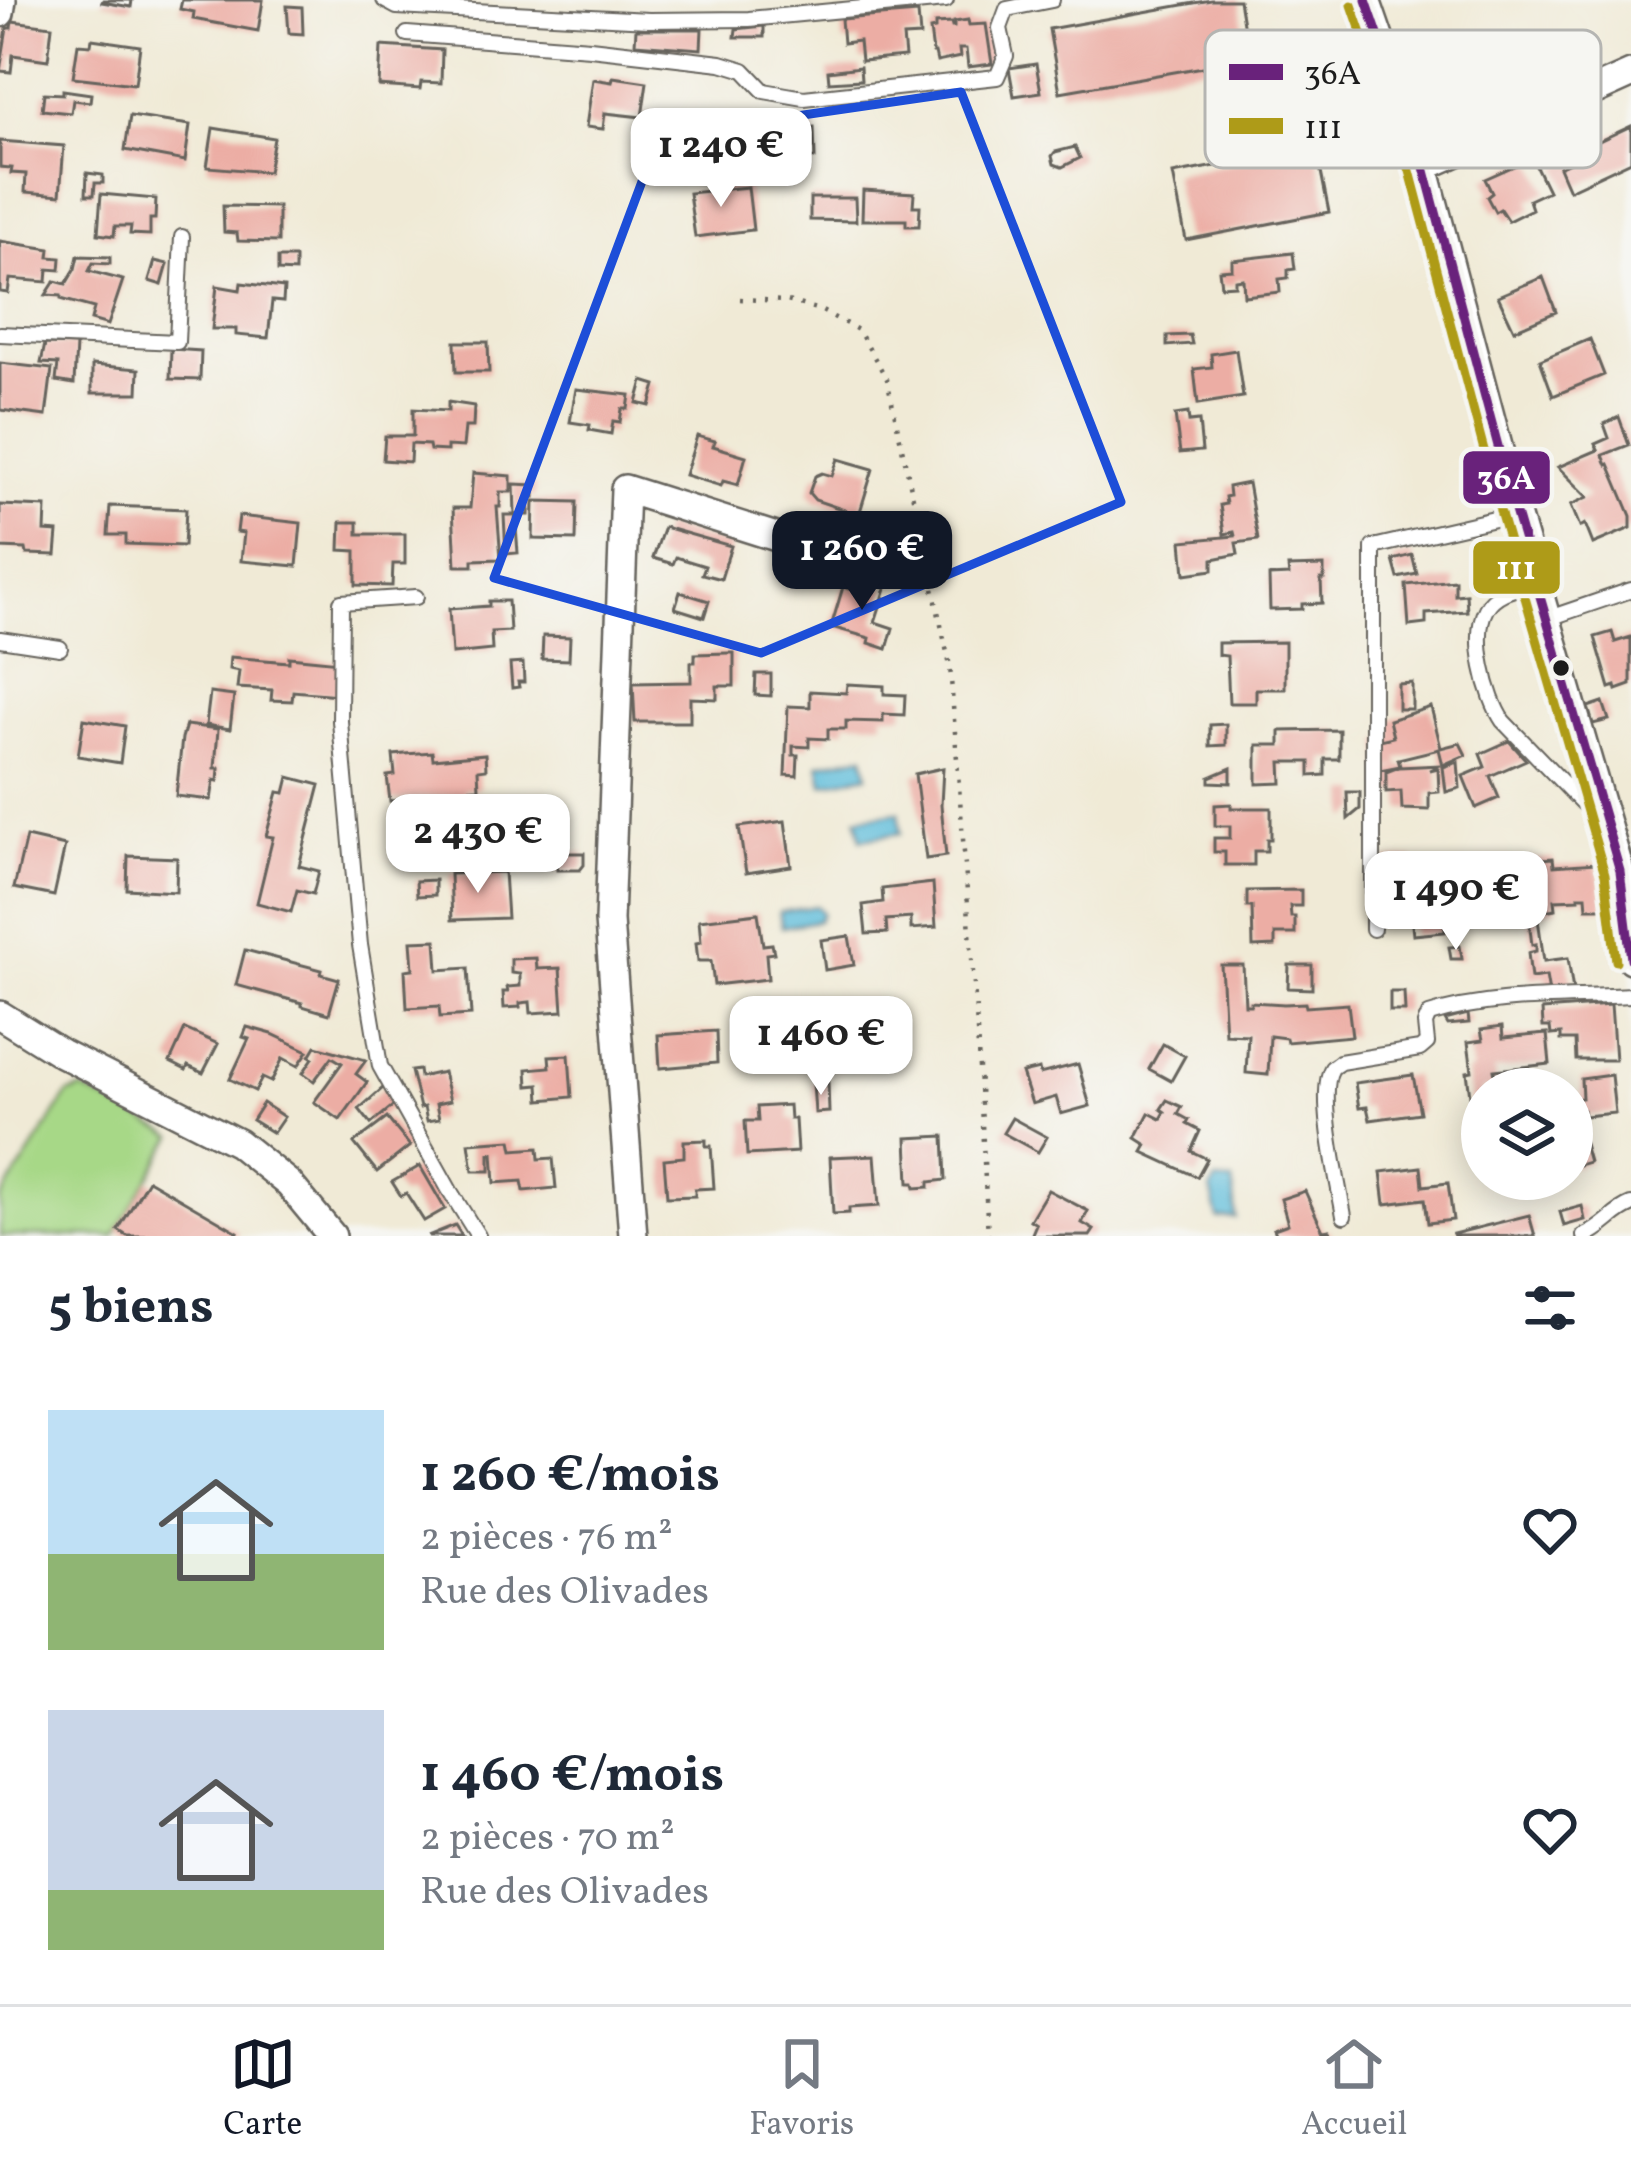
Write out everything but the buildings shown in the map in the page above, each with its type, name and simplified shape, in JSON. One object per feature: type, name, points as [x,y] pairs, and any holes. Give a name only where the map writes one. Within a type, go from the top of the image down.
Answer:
[{"type":"street","points":[[0,14],[2,0]]},
{"type":"street","points":[[1366,0],[1376,30]]},
{"type":"street","points":[[1601,87],[1631,74]]},
{"type":"street","points":[[1425,168],[1516,514],[1605,818],[1623,888],[1631,959]]},
{"type":"street","points":[[633,1236],[609,921],[625,490],[789,541]]},
{"type":"street","points":[[0,1015],[61,1053],[238,1143],[289,1184],[332,1236]]},
{"type":"lane","points":[[384,0],[397,7],[649,20],[749,20],[946,0]]},
{"type":"lane","points":[[407,34],[721,63],[745,70],[764,92],[804,98],[997,77],[1006,56],[1000,28],[1007,9],[1052,0]]},
{"type":"lane","points":[[0,334],[177,342],[182,237]]},
{"type":"lane","points":[[1373,929],[1373,548],[1516,514]]},
{"type":"lane","points":[[1536,583],[1497,596],[1485,610],[1482,658],[1492,706],[1591,811],[1605,818]]},
{"type":"lane","points":[[1546,619],[1631,590]]},
{"type":"lane","points":[[416,597],[341,602],[340,722],[359,945],[380,1066],[478,1236]]},
{"type":"lane","points":[[0,639],[60,648]]},
{"type":"lane","points":[[1344,1216],[1329,1134],[1328,1083],[1340,1062],[1420,1049],[1427,1043],[1425,1024],[1430,1015],[1448,1009],[1631,995]]},
{"type":"lane","points":[[1585,1236],[1606,1231],[1623,1208],[1631,1205]]},
{"type":"path","points":[[740,299],[787,301],[820,310],[858,330],[886,379],[950,666],[988,1236]]},
{"type":"highlighted area","points":[[961,92],[1121,502],[761,653],[494,578],[659,136]]},
{"type":"green space","points":[[82,1089],[174,1136],[114,1236],[0,1236],[0,1200],[68,1094]]},
{"type":"water","points":[[864,755],[868,775],[823,784],[819,764]]},
{"type":"water","points":[[899,812],[901,833],[861,839],[857,818]]},
{"type":"water","points":[[816,906],[822,913],[818,921],[782,927],[779,912]]},
{"type":"water","points":[[1216,1181],[1233,1182],[1236,1218],[1218,1219],[1211,1189]]},
{"type":"transit line","name":"36A","points":[[1366,0],[1376,30]]},
{"type":"transit line","name":"111","points":[[1352,5],[1361,30]]},
{"type":"transit line","name":"111","points":[[1409,168],[1502,518],[1605,874],[1616,961]]},
{"type":"transit line","name":"36A","points":[[1424,168],[1516,514],[1620,871],[1631,959]]}]
